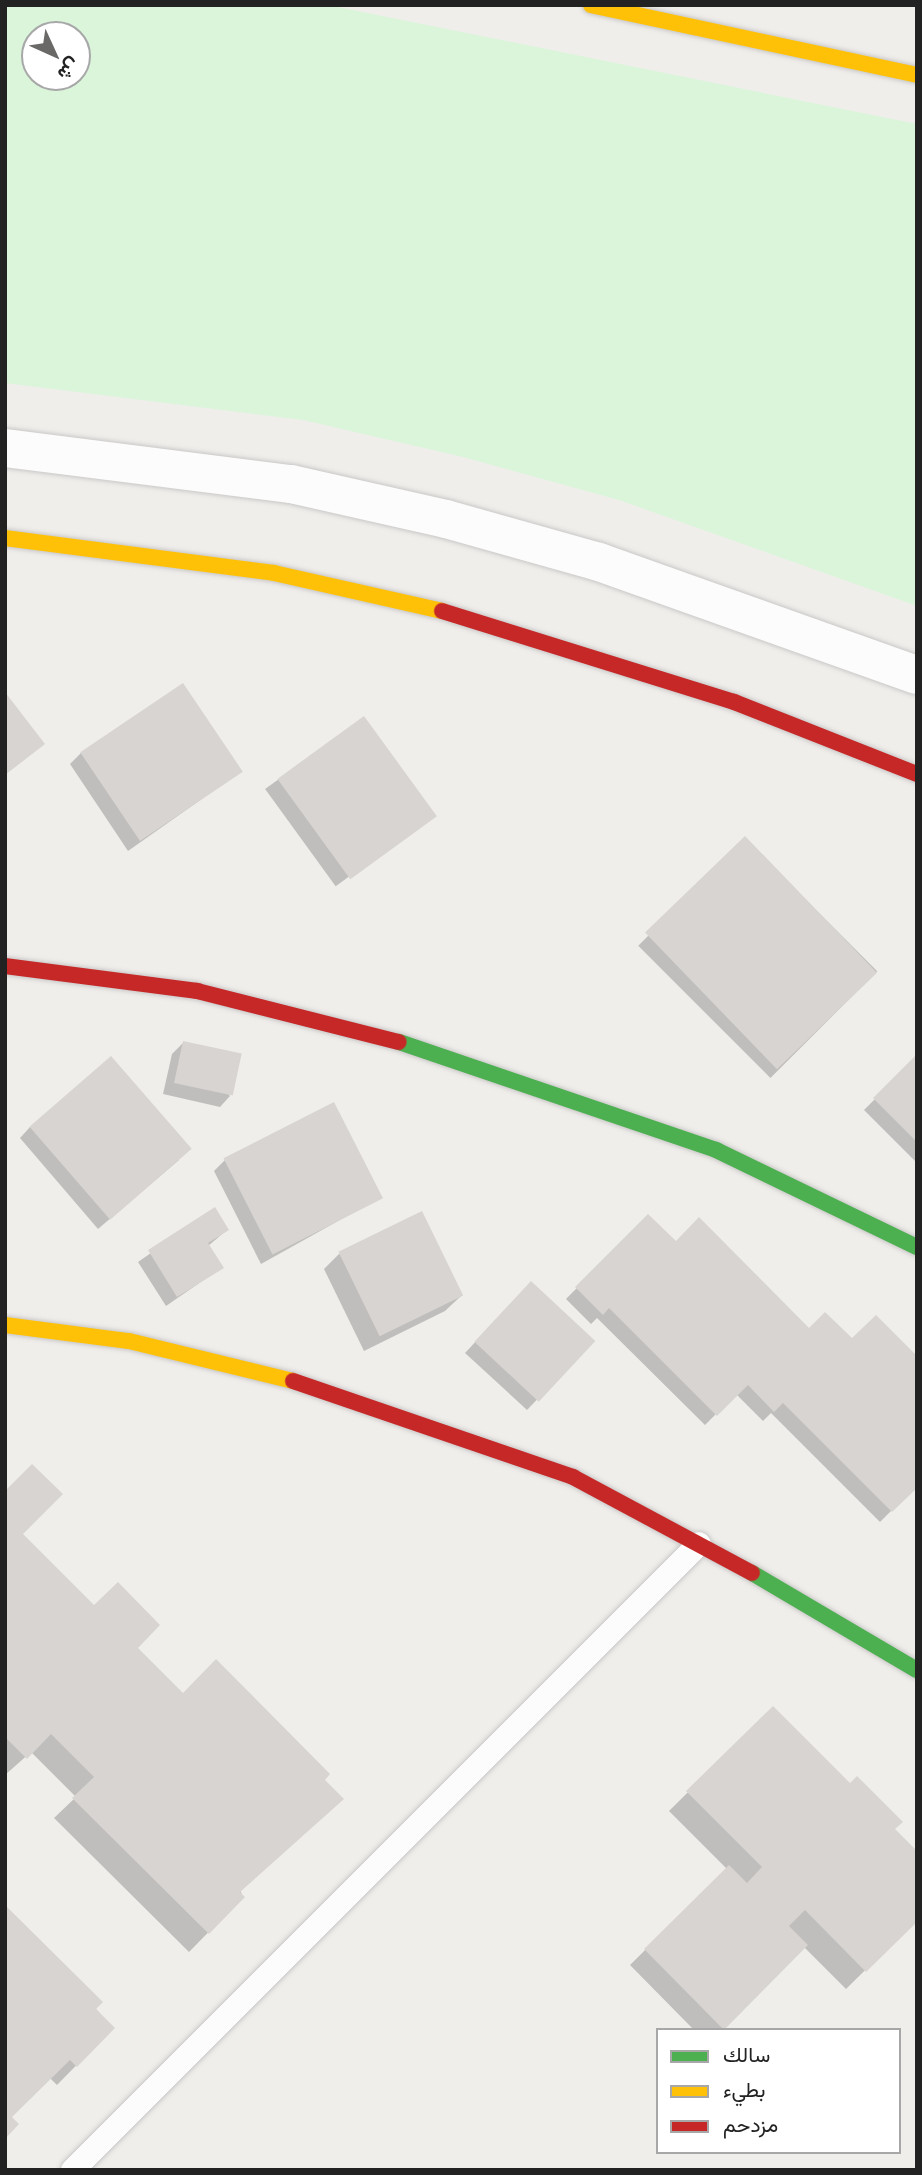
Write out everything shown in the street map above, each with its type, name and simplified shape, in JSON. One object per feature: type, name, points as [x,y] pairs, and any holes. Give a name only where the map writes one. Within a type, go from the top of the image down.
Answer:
[{"type":"street","points":[[591,5],[917,75]]},
{"type":"street","points":[[5,448],[291,484],[446,519],[612,566],[917,675]]},
{"type":"street","points":[[5,538],[275,573],[425,606],[734,702],[917,774]]},
{"type":"street","points":[[5,966],[197,991],[445,1053],[716,1150],[917,1247]]},
{"type":"street","points":[[5,1325],[129,1341],[337,1393],[572,1477],[699,1544],[917,1670]]},
{"type":"lane","points":[[74,2170],[699,1544]]},
{"type":"green space","points":[[5,5],[328,5],[917,124],[917,606],[619,500],[463,457],[303,420],[5,383]]},
{"type":"building","points":[[183,683],[243,772],[140,841],[80,752]]},
{"type":"building","points":[[5,692],[45,744],[5,775]]},
{"type":"building","points":[[364,716],[437,816],[350,879],[277,779]]},
{"type":"building","points":[[745,836],[877,973],[777,1069],[645,933]]},
{"type":"building","points":[[183,1041],[242,1053],[233,1096],[174,1083]]},
{"type":"building","points":[[917,1054],[917,1142],[873,1098]]},
{"type":"building","points":[[111,1056],[192,1149],[110,1220],[29,1127]]},
{"type":"building","points":[[334,1102],[383,1198],[273,1255],[224,1158]]},
{"type":"building","points":[[215,1207],[229,1230],[208,1243],[224,1268],[177,1297],[148,1250]]},
{"type":"building","points":[[422,1211],[463,1295],[380,1336],[338,1252]]},
{"type":"building","points":[[648,1214],[676,1241],[699,1217],[809,1328],[825,1312],[852,1338],[876,1315],[917,1356],[917,1488],[892,1512],[783,1403],[774,1412],[748,1385],[717,1416],[609,1308],[603,1315],[575,1287]]},
{"type":"building","points":[[531,1281],[595,1341],[539,1402],[474,1342]]},
{"type":"building","points":[[32,1464],[63,1494],[23,1534],[94,1605],[118,1582],[160,1625],[138,1648],[183,1693],[216,1659],[330,1774],[325,1780],[344,1799],[240,1892],[245,1897],[209,1934],[72,1798],[94,1777],[51,1734],[27,1759],[5,1737],[5,1491]]},
{"type":"building","points":[[773,1706],[850,1783],[857,1776],[903,1822],[895,1829],[917,1851],[917,1922],[866,1972],[805,1910],[789,1926],[808,1945],[726,2028],[722,2028],[644,1949],[729,1865],[747,1883],[762,1867],[686,1791]]},
{"type":"building","points":[[5,1905],[103,2002],[96,2009],[115,2028],[77,2067],[70,2060],[12,2117],[19,2124],[5,2139]]},
{"type":"traffic: fast","points":[[399,1042],[716,1150],[917,1247]]},
{"type":"traffic: fast","points":[[752,1573],[917,1670]]},
{"type":"traffic: slow","points":[[591,5],[917,75]]},
{"type":"traffic: slow","points":[[5,538],[274,573],[442,611]]},
{"type":"traffic: slow","points":[[5,1325],[129,1341],[293,1381]]},
{"type":"traffic: jam","points":[[442,611],[734,702],[917,774]]},
{"type":"traffic: jam","points":[[5,966],[197,991],[399,1042]]},
{"type":"traffic: jam","points":[[293,1381],[573,1477],[752,1573]]}]
